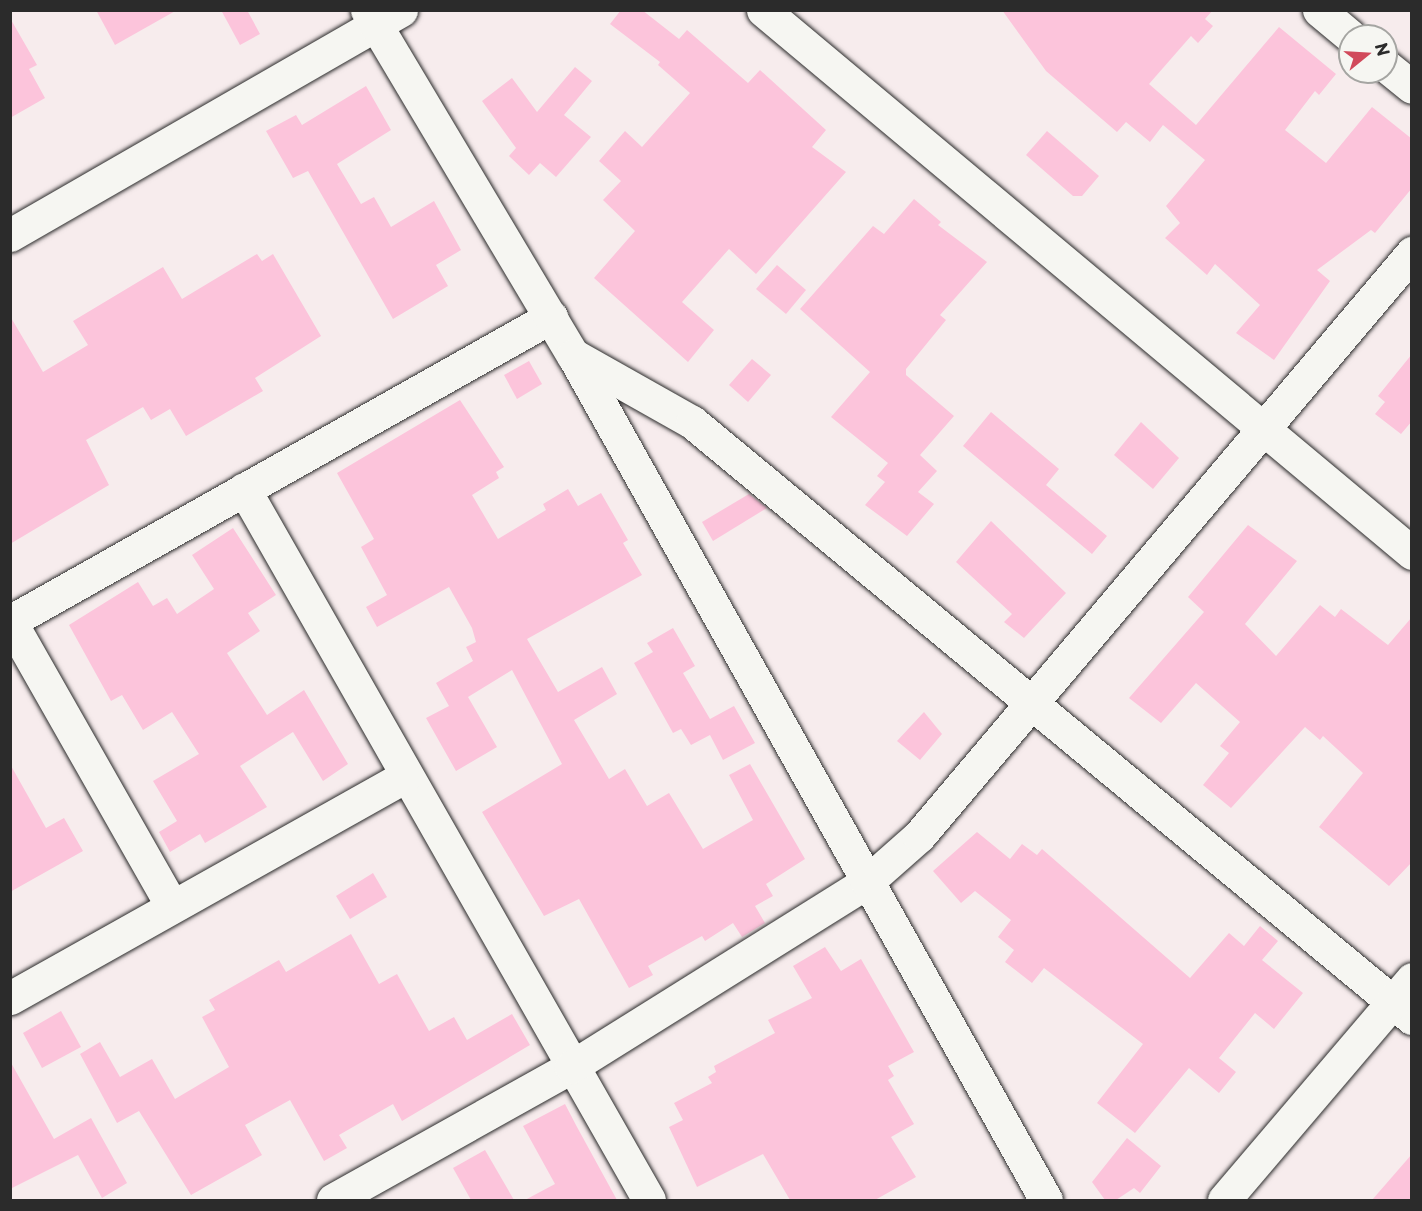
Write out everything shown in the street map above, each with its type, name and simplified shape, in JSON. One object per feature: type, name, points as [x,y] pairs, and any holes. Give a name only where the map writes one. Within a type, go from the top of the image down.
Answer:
[{"type":"street","points":[[763,10],[1412,553]]},
{"type":"street","points":[[1319,10],[1338,26]]},
{"type":"street","points":[[10,236],[381,16],[1046,1200]]},
{"type":"street","points":[[1398,76],[1412,87]]},
{"type":"street","points":[[333,1200],[571,1068],[867,882],[919,836],[1032,706],[1262,428],[1412,252]]},
{"type":"street","points":[[172,906],[10,621],[551,317]]},
{"type":"street","points":[[573,355],[692,422],[1032,706],[1405,1000],[1224,1200]]},
{"type":"street","points":[[244,489],[571,1068],[649,1200]]},
{"type":"street","points":[[10,998],[405,776]]},
{"type":"building","points":[[96,10],[177,10],[115,45]]},
{"type":"building","points":[[221,10],[247,10],[260,34],[240,45]]},
{"type":"building","points":[[621,10],[642,10],[679,39],[687,30],[748,83],[760,70],[826,130],[812,147],[846,172],[756,274],[729,249],[682,302],[714,330],[688,362],[594,278],[635,231],[603,200],[621,181],[599,161],[625,131],[642,147],[690,93],[658,65],[660,62],[610,24]]},
{"type":"building","points":[[1002,10],[1213,10],[1205,19],[1213,26],[1198,43],[1191,36],[1149,84],[1196,125],[1279,27],[1336,74],[1319,95],[1315,91],[1285,130],[1326,163],[1372,107],[1412,139],[1412,188],[1375,233],[1371,230],[1317,270],[1330,281],[1274,360],[1236,333],[1260,305],[1215,264],[1207,275],[1165,238],[1180,223],[1166,206],[1205,160],[1163,125],[1150,142],[1126,122],[1117,132],[1046,71]]},
{"type":"building","points":[[10,18],[37,65],[29,69],[45,98],[10,118]]},
{"type":"building","points":[[575,67],[592,81],[564,115],[591,137],[556,177],[540,163],[529,175],[509,156],[516,148],[482,101],[512,78],[537,112]]},
{"type":"building","points":[[366,86],[391,130],[337,164],[361,204],[374,197],[391,227],[434,201],[461,250],[436,265],[448,286],[393,319],[308,171],[293,178],[266,131],[296,115],[302,125]]},
{"type":"building","points":[[1047,131],[1099,176],[1082,196],[1073,196],[1026,155]]},
{"type":"building","points":[[914,199],[941,222],[938,225],[987,262],[940,315],[946,320],[906,369],[906,375],[954,416],[920,455],[937,471],[918,492],[934,504],[907,536],[865,505],[885,482],[877,476],[888,463],[831,417],[870,372],[800,309],[873,226],[884,234]]},
{"type":"building","points":[[257,254],[262,261],[273,254],[321,336],[255,378],[263,391],[186,436],[170,409],[151,420],[143,407],[86,440],[109,485],[10,544],[10,316],[43,372],[88,345],[73,321],[163,267],[182,299]]},
{"type":"building","points":[[777,265],[806,290],[786,314],[756,289]]},
{"type":"building","points":[[1412,354],[1412,421],[1401,434],[1375,414],[1385,402],[1378,396]]},
{"type":"building","points":[[752,359],[771,375],[748,402],[729,385]]},
{"type":"building","points":[[529,361],[542,384],[517,399],[504,375]]},
{"type":"building","points":[[460,400],[504,467],[496,472],[499,478],[472,495],[498,539],[546,510],[543,504],[568,489],[578,506],[601,493],[628,540],[623,543],[642,575],[527,639],[558,692],[602,667],[617,694],[574,720],[609,779],[625,769],[647,806],[669,793],[703,849],[753,820],[729,775],[750,764],[805,859],[766,884],[773,896],[755,906],[765,923],[742,937],[733,923],[705,941],[702,936],[648,966],[653,975],[629,988],[579,899],[544,916],[482,812],[562,764],[512,670],[468,697],[497,747],[456,771],[426,718],[449,706],[436,683],[473,661],[466,647],[476,642],[472,628],[449,587],[377,627],[366,607],[387,595],[361,547],[374,539],[337,473]]},
{"type":"building","points":[[991,412],[1059,469],[1046,485],[1107,536],[1092,554],[963,446]]},
{"type":"building","points":[[1141,422],[1179,458],[1153,489],[1114,455]]},
{"type":"building","points":[[749,494],[767,508],[713,541],[702,522]]},
{"type":"building","points":[[991,521],[1066,593],[1024,638],[1004,622],[1012,614],[956,562]]},
{"type":"building","points":[[1248,525],[1297,561],[1245,624],[1276,656],[1320,605],[1335,617],[1341,609],[1388,645],[1412,617],[1412,862],[1389,886],[1319,827],[1363,773],[1323,736],[1320,740],[1305,727],[1231,808],[1203,785],[1229,753],[1220,746],[1240,722],[1196,683],[1161,723],[1129,698],[1204,612],[1188,597]]},
{"type":"building","points":[[233,528],[276,595],[248,613],[260,631],[227,653],[267,715],[304,690],[348,764],[323,781],[293,732],[240,766],[267,807],[205,843],[200,834],[170,852],[159,832],[177,821],[153,781],[199,754],[172,712],[143,730],[122,695],[111,701],[69,625],[138,582],[153,606],[167,598],[177,614],[214,589],[192,555]]},
{"type":"building","points":[[673,628],[695,666],[683,673],[710,719],[734,706],[755,743],[723,760],[710,735],[691,745],[681,729],[673,733],[634,663],[653,652],[647,643]]},
{"type":"building","points":[[924,712],[942,734],[920,760],[897,741]]},
{"type":"building","points":[[10,764],[46,828],[64,818],[83,851],[10,892]]},
{"type":"building","points":[[977,832],[1010,859],[1022,844],[1037,855],[1042,849],[1190,978],[1229,933],[1244,946],[1260,926],[1278,941],[1262,960],[1303,993],[1274,1029],[1255,1013],[1219,1058],[1236,1072],[1219,1093],[1189,1068],[1135,1133],[1097,1103],[1143,1044],[1044,968],[1032,983],[1005,962],[1014,950],[998,937],[1011,920],[975,891],[961,903],[933,871]]},
{"type":"building","points":[[373,873],[387,897],[350,919],[336,896]]},
{"type":"building","points":[[351,934],[379,984],[397,974],[429,1031],[454,1017],[467,1040],[512,1014],[530,1045],[402,1121],[393,1104],[339,1135],[347,1148],[324,1161],[290,1100],[245,1125],[262,1155],[191,1195],[139,1111],[117,1123],[80,1054],[100,1042],[120,1077],[152,1059],[175,1099],[229,1067],[202,1017],[215,1010],[209,1000],[279,960],[286,972]]},
{"type":"building","points":[[825,947],[841,971],[861,959],[914,1052],[888,1066],[894,1076],[888,1080],[914,1124],[891,1137],[916,1177],[875,1200],[790,1200],[763,1154],[697,1187],[669,1127],[683,1120],[674,1103],[712,1083],[708,1077],[716,1072],[714,1066],[775,1033],[768,1020],[812,998],[793,966]]},
{"type":"building","points":[[61,1011],[81,1047],[42,1068],[23,1033]]},
{"type":"building","points":[[10,1061],[54,1139],[91,1118],[127,1183],[102,1198],[78,1155],[10,1189]]},
{"type":"building","points":[[565,1104],[617,1200],[525,1200],[555,1184],[523,1126]]},
{"type":"building","points":[[1127,1138],[1161,1166],[1140,1193],[1134,1188],[1116,1200],[1105,1200],[1092,1182]]},
{"type":"building","points":[[485,1150],[514,1200],[471,1200],[453,1168]]},
{"type":"building","points":[[1412,1154],[1412,1200],[1372,1200]]}]
